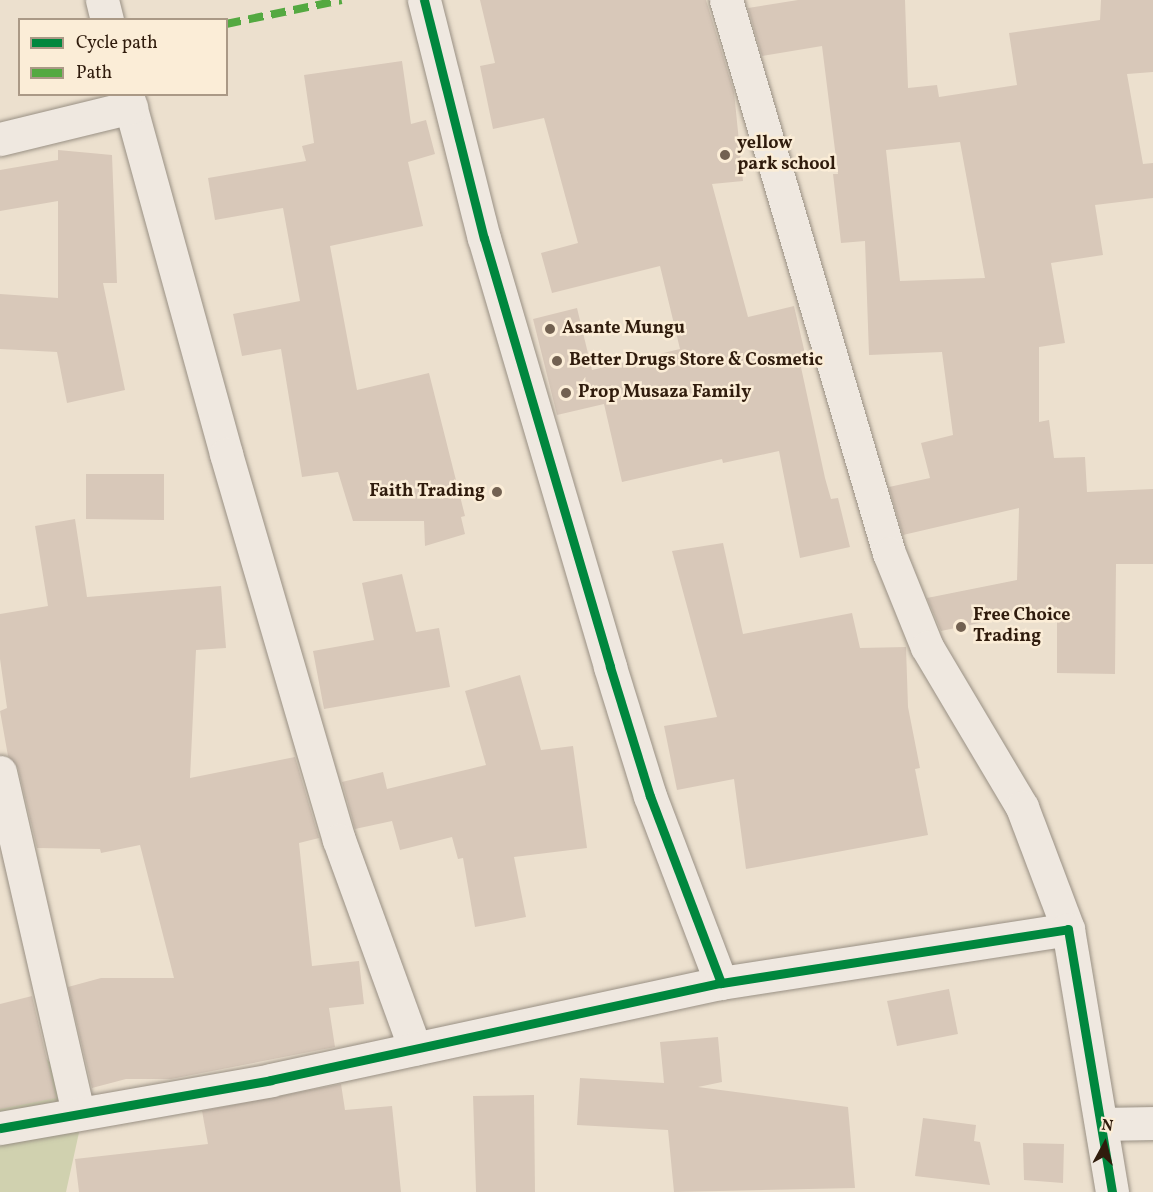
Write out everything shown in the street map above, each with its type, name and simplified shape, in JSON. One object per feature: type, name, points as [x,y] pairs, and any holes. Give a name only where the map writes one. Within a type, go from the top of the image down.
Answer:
[{"type":"street","points":[[102,0],[106,18]]},
{"type":"street","points":[[424,0],[484,238],[610,667],[650,796],[721,983]]},
{"type":"street","points":[[726,0],[889,553],[927,647],[1022,807],[1068,929],[1112,1192]]},
{"type":"street","points":[[0,139],[129,101],[223,442],[339,840],[415,1049]]},
{"type":"street","points":[[0,772],[78,1112]]},
{"type":"street","points":[[0,1128],[78,1112],[271,1080],[721,983],[1068,929]]},
{"type":"street","points":[[1102,1124],[1153,1123]]},
{"type":"green space","points":[[0,1040],[32,1041],[85,1105],[66,1192],[0,1192]]},
{"type":"building","points":[[480,0],[706,0],[734,92],[743,181],[712,184],[748,317],[794,306],[806,358],[799,358],[825,478],[831,499],[838,498],[850,547],[800,558],[779,451],[723,463],[722,459],[622,482],[604,404],[557,415],[533,319],[577,308],[592,370],[680,349],[660,266],[552,293],[541,253],[578,243],[544,118],[493,129],[480,66],[495,63]]},
{"type":"building","points":[[798,0],[905,0],[908,88],[937,85],[939,97],[1017,85],[1009,33],[1100,20],[1101,0],[1153,0],[1153,72],[1127,74],[1143,164],[1153,163],[1153,198],[1095,205],[1103,255],[1051,263],[1065,343],[1039,347],[1039,422],[1049,420],[1054,458],[1085,457],[1087,492],[1153,489],[1153,564],[1116,564],[1115,674],[1057,673],[1057,607],[941,631],[927,598],[1017,580],[1019,508],[903,535],[889,487],[930,478],[921,443],[953,435],[942,352],[869,355],[865,241],[841,243],[833,174],[838,174],[822,46],[762,56],[748,8]],"holes":[[[960,142],[985,278],[900,281],[886,150]]]},
{"type":"building","points":[[402,61],[411,124],[426,120],[435,154],[408,162],[423,226],[330,246],[357,390],[429,373],[465,516],[461,517],[465,534],[425,546],[424,521],[353,521],[338,472],[302,477],[281,349],[242,356],[233,314],[300,301],[283,208],[215,220],[208,178],[306,161],[302,146],[314,143],[304,75]]},
{"type":"building","points":[[58,150],[112,155],[117,283],[103,283],[125,390],[67,403],[57,352],[0,349],[0,294],[58,298],[58,201],[0,211],[0,170],[58,160]]},
{"type":"building","points":[[86,474],[164,474],[164,520],[86,519]]},
{"type":"building","points":[[75,519],[87,597],[221,586],[226,648],[196,650],[190,778],[295,757],[319,838],[299,843],[312,966],[359,961],[364,1004],[329,1008],[335,1047],[171,1079],[126,1079],[92,1088],[68,987],[101,978],[174,978],[140,845],[101,853],[100,849],[37,848],[18,768],[8,756],[0,711],[7,708],[0,659],[0,614],[48,606],[35,526]]},
{"type":"building","points":[[723,543],[743,634],[852,613],[860,648],[906,647],[908,707],[920,768],[915,769],[928,835],[746,869],[734,779],[677,790],[664,726],[717,717],[672,551]]},
{"type":"building","points":[[402,574],[416,632],[439,628],[450,687],[324,709],[313,651],[374,640],[362,583]]},
{"type":"building","points":[[520,675],[541,750],[573,746],[587,848],[514,857],[526,917],[475,927],[463,858],[458,859],[452,837],[400,850],[392,821],[355,829],[342,782],[383,772],[387,789],[486,765],[465,691]]},
{"type":"building","points":[[949,989],[958,1034],[897,1046],[887,1001]]},
{"type":"building","points":[[32,996],[56,1098],[0,1109],[0,1004]]},
{"type":"building","points":[[718,1037],[722,1082],[698,1087],[848,1107],[855,1188],[674,1192],[668,1130],[577,1125],[580,1078],[664,1083],[660,1042]]},
{"type":"building","points":[[341,1084],[345,1110],[392,1106],[401,1192],[79,1192],[75,1159],[208,1144],[202,1111]]},
{"type":"building","points":[[534,1095],[535,1192],[476,1192],[473,1096]]},
{"type":"building","points":[[923,1118],[976,1125],[974,1141],[980,1142],[990,1185],[915,1176]]},
{"type":"building","points":[[1023,1143],[1064,1144],[1063,1183],[1024,1180]]},
{"type":"marked path","points":[[228,24],[342,0]]},
{"type":"cycle path","points":[[424,0],[484,238],[610,667],[650,796],[721,983]]},
{"type":"cycle path","points":[[0,1128],[271,1080],[721,983],[1068,929],[1112,1192]]},
{"type":"place","name":"yellow park school","points":[[725,155]]},
{"type":"place","name":"Asante Mungu","points":[[550,329]]},
{"type":"place","name":"Better Drugs Store & Cosmetic","points":[[557,361]]},
{"type":"place","name":"Prop Musaza Family","points":[[566,393]]},
{"type":"place","name":"Faith Trading","points":[[497,492]]},
{"type":"place","name":"Free Choice Trading","points":[[961,627]]}]
